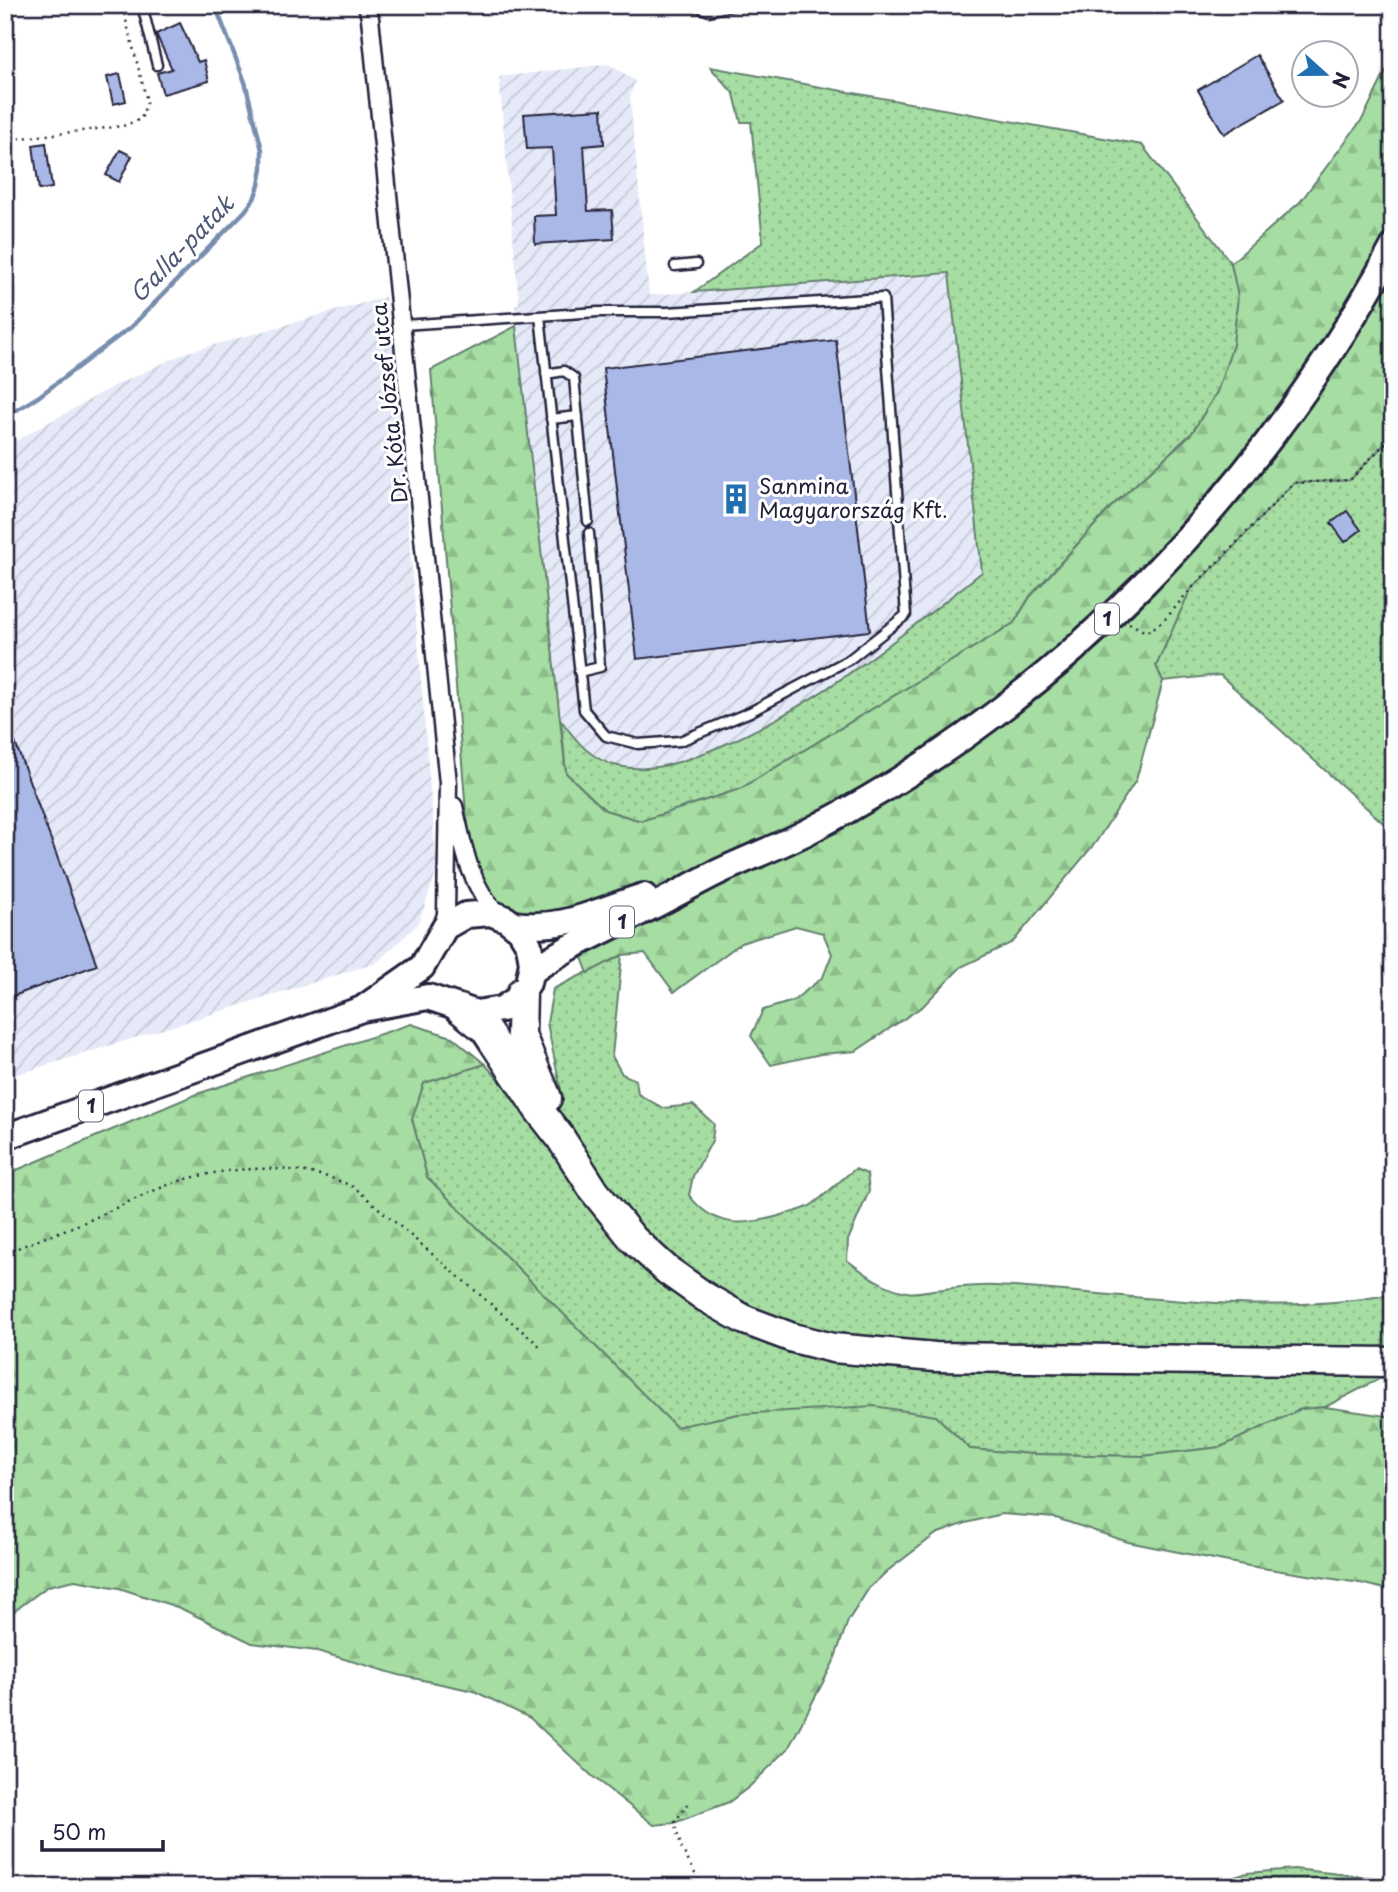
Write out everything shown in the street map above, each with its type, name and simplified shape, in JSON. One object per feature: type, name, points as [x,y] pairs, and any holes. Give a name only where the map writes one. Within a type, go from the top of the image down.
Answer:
[{"type":"highway","points":[[527,982],[521,1035],[551,1105],[560,1137]]},
{"type":"highway","points":[[460,1009],[485,1030],[595,1192],[633,1240],[667,1270],[705,1297],[746,1320],[793,1338],[833,1348],[935,1357],[1393,1362]]},
{"type":"main road","name":"1","points":[[5,1137],[362,1009],[428,997],[476,1013],[494,1012],[510,1005],[527,982],[569,946],[715,874],[808,832],[884,790],[934,758],[1050,670],[1116,610],[1223,496],[1274,432],[1332,351],[1393,247]]},
{"type":"main road","name":"1","points":[[362,1009],[422,967],[436,942],[452,922],[466,915],[482,912],[538,927],[569,923],[630,900],[715,874]]},
{"type":"main road","points":[[506,920],[529,945],[532,963],[527,982]]},
{"type":"main road","points":[[436,942],[431,968],[436,985],[445,999],[460,1009]]},
{"type":"street","name":"Dr. Kóta József utca","points":[[370,10],[449,783]]},
{"type":"street","points":[[449,783],[468,867],[486,903],[506,920]]},
{"type":"street","points":[[436,942],[446,914],[449,783]]},
{"type":"lane","points":[[142,5],[157,65]]},
{"type":"lane","points":[[694,5],[709,11],[734,5]]},
{"type":"lane","points":[[675,266],[696,264]]},
{"type":"lane","points":[[403,325],[598,312],[680,311],[883,298],[906,615],[850,659],[750,712],[680,741],[638,744],[606,736],[584,710],[540,316]]},
{"type":"lane","points":[[546,374],[564,371],[574,378],[588,521]]},
{"type":"lane","points":[[551,419],[578,416]]},
{"type":"lane","points":[[579,672],[600,667],[589,533]]},
{"type":"path","points":[[5,140],[123,126],[134,124],[141,119],[147,101],[146,92],[122,5]]},
{"type":"path","points":[[1116,610],[1133,626],[1146,632],[1163,623],[1190,590],[1293,483],[1350,480],[1393,435]]},
{"type":"path","points":[[5,1254],[165,1186],[200,1176],[258,1169],[316,1174],[342,1181],[355,1188],[541,1347]]},
{"type":"path","points":[[688,1804],[674,1823],[682,1849],[702,1887]]},
{"type":"shaded area","points":[[609,64],[635,81],[630,98],[649,295],[949,273],[982,572],[872,660],[761,729],[678,764],[648,768],[618,766],[596,758],[580,746],[561,720],[516,326],[515,305],[519,304],[499,77]]},
{"type":"shaded area","points":[[385,297],[393,344],[437,871],[418,924],[376,963],[5,1078],[5,447],[116,385],[185,353]]},
{"type":"green space","points":[[1393,57],[1393,435],[1350,480],[1293,483],[1190,590],[1156,666],[1163,681],[1136,780],[1096,842],[1013,942],[961,967],[923,1006],[856,1051],[821,1054],[771,1065],[751,1036],[763,1010],[793,1001],[823,977],[832,954],[823,933],[796,926],[741,943],[674,992],[645,953],[622,955],[588,973],[569,924],[500,910],[476,869],[466,813],[431,370],[516,326],[566,773],[605,810],[641,821],[740,789],[1014,623],[1030,597],[1112,506],[1192,433],[1217,392],[1233,345],[1238,296],[1231,263],[1300,202],[1363,118]]},
{"type":"green space","points":[[710,67],[1142,145],[1231,263],[1238,296],[1233,345],[1217,392],[1192,433],[1112,506],[1030,596],[1014,623],[740,789],[641,821],[605,810],[566,773],[561,720],[592,754],[618,766],[658,767],[696,756],[757,729],[825,690],[889,645],[982,572],[949,273],[694,292],[763,242],[751,122],[741,122],[734,94]]},
{"type":"green space","points":[[1393,435],[1392,831],[1220,675],[1163,681],[1156,666],[1190,590],[1293,483],[1350,480]]},
{"type":"green space","points":[[622,955],[612,1056],[622,1074],[636,1080],[638,1094],[663,1108],[693,1105],[714,1124],[712,1141],[693,1176],[689,1195],[709,1214],[731,1222],[743,1222],[798,1211],[813,1204],[855,1169],[867,1174],[869,1191],[848,1240],[847,1260],[890,1287],[913,1293],[996,1286],[1245,1304],[1344,1301],[1393,1294],[1393,1372],[1325,1407],[1301,1409],[1221,1447],[1143,1456],[1031,1454],[970,1449],[936,1416],[739,1414],[676,1427],[427,1177],[412,1119],[424,1083],[485,1064],[535,1122],[563,1100],[547,1023],[553,989]]},
{"type":"green space","points":[[411,1024],[452,1037],[485,1064],[424,1083],[412,1119],[427,1177],[676,1427],[739,1414],[874,1406],[936,1416],[970,1449],[1031,1454],[1143,1456],[1221,1447],[1301,1409],[1325,1407],[1393,1417],[1393,1591],[1128,1542],[1056,1518],[1001,1514],[966,1523],[936,1534],[869,1588],[848,1621],[833,1663],[788,1749],[749,1787],[729,1802],[674,1823],[654,1825],[592,1776],[530,1718],[474,1691],[399,1675],[317,1651],[252,1643],[180,1608],[119,1588],[75,1580],[48,1586],[5,1618],[5,1175],[197,1094]]},
{"type":"green space","points":[[1294,1869],[1393,1880],[1393,1887],[1205,1887],[1247,1873]]},
{"type":"building","points":[[180,23],[198,62],[204,60],[209,81],[163,94],[157,73],[172,69],[156,34]]},
{"type":"building","points":[[1257,55],[1284,100],[1224,134],[1198,90]]},
{"type":"building","points":[[120,74],[126,101],[113,104],[107,77]]},
{"type":"building","points":[[602,109],[604,144],[584,146],[588,211],[612,210],[614,239],[535,244],[534,216],[556,215],[552,148],[527,149],[524,114]]},
{"type":"building","points":[[46,143],[52,188],[39,190],[33,145]]},
{"type":"building","points":[[120,150],[132,156],[119,182],[106,175]]},
{"type":"building","name":"Sanmina Magyarország Kft.","points":[[836,340],[870,631],[637,659],[603,368]]},
{"type":"building","points":[[1347,511],[1361,530],[1345,542],[1331,523]]},
{"type":"building","points":[[5,715],[97,965],[5,999]]},
{"type":"waterway","name":"Galla-patak","points":[[5,417],[38,397],[131,327],[254,199],[262,168],[262,150],[245,82],[215,5]]},
{"type":"place","name":"Sanmina Magyarország Kft.","points":[[736,499]]}]
